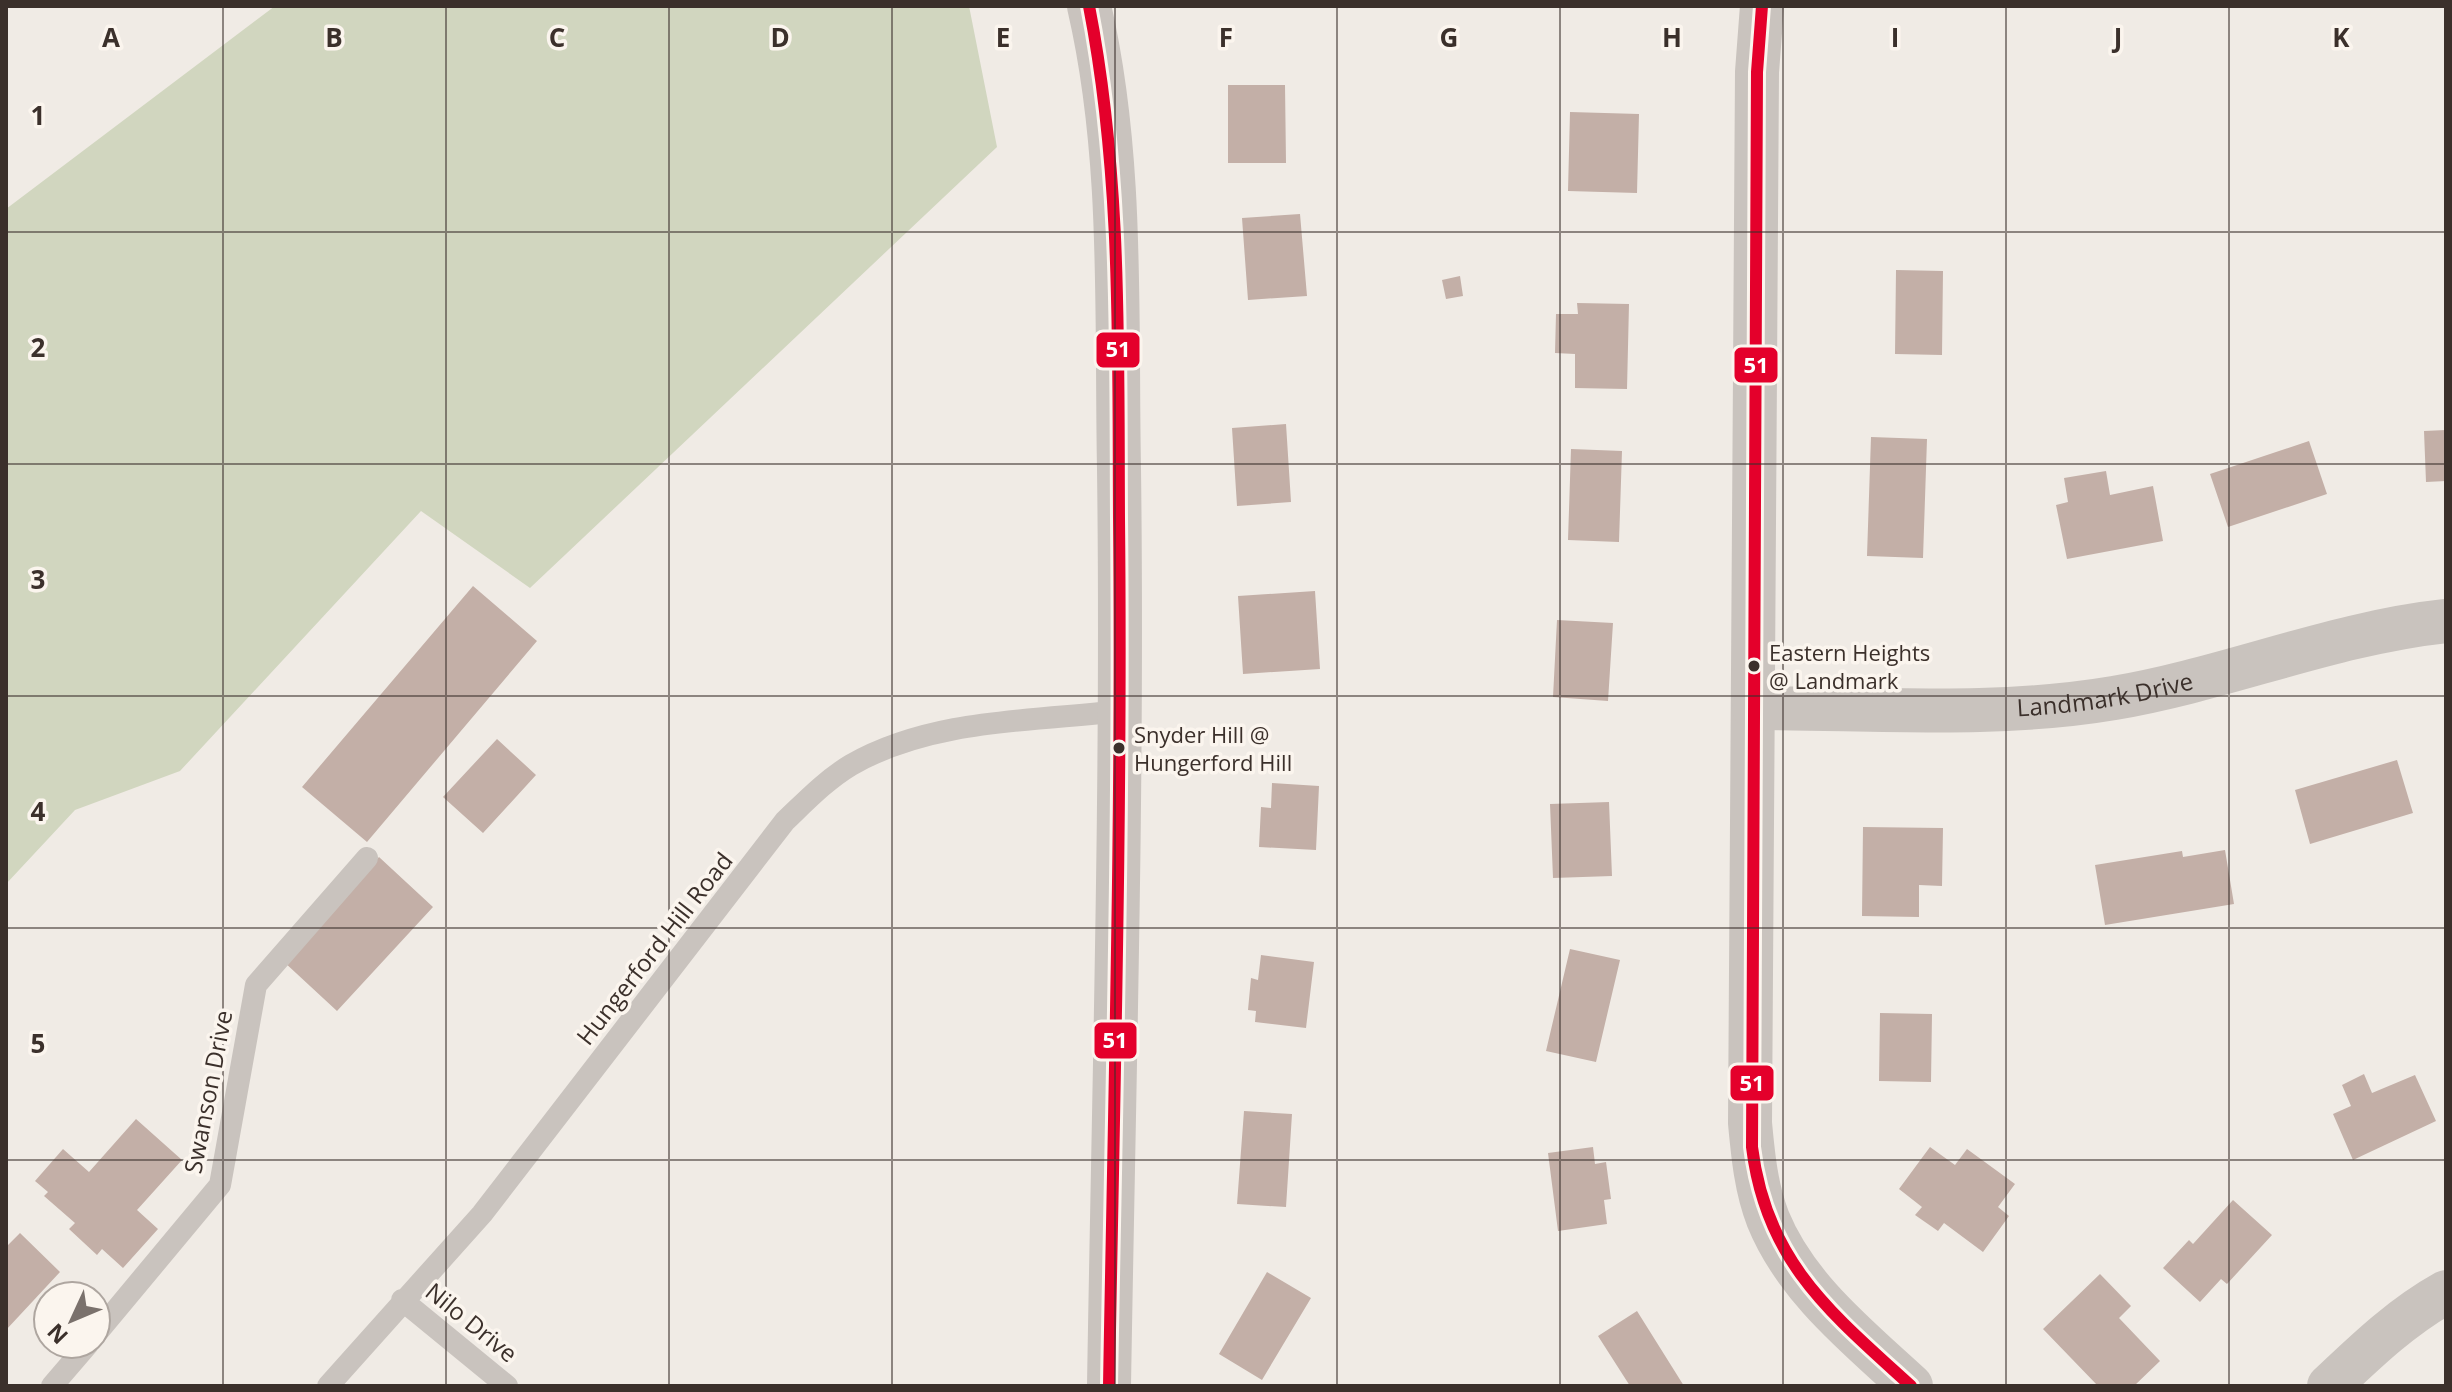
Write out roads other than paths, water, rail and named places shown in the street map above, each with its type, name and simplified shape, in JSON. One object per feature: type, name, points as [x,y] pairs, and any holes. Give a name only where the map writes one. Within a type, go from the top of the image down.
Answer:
[{"type":"street","points":[[1089,6],[1098,42],[1115,182],[1122,711],[1109,1386]]},
{"type":"street","points":[[1762,6],[1757,72],[1750,1123],[1756,1177],[1768,1220],[1793,1265],[1825,1305],[1911,1386]]},
{"type":"street","name":"Landmark Drive","points":[[1754,708],[2010,709],[2111,699],[2199,682],[2361,636],[2446,621]]},
{"type":"street","points":[[2329,1386],[2374,1342],[2420,1306],[2446,1292]]},
{"type":"lane","name":"Hungerford Hill Road","points":[[328,1386],[482,1214],[785,821],[825,783],[872,754],[926,734],[1122,711]]},
{"type":"lane","name":"Swanson Drive","points":[[112,1315],[220,1185],[256,985],[367,858]]},
{"type":"lane","name":"Nilo Drive","points":[[402,1300],[507,1386]]},
{"type":"lane","points":[[52,1386],[74,1360]]},
{"type":"place","name":"Eastern Heights @ Landmark","points":[[1754,666]]},
{"type":"place","name":"Snyder Hill @ Hungerford Hill","points":[[1119,748]]}]
